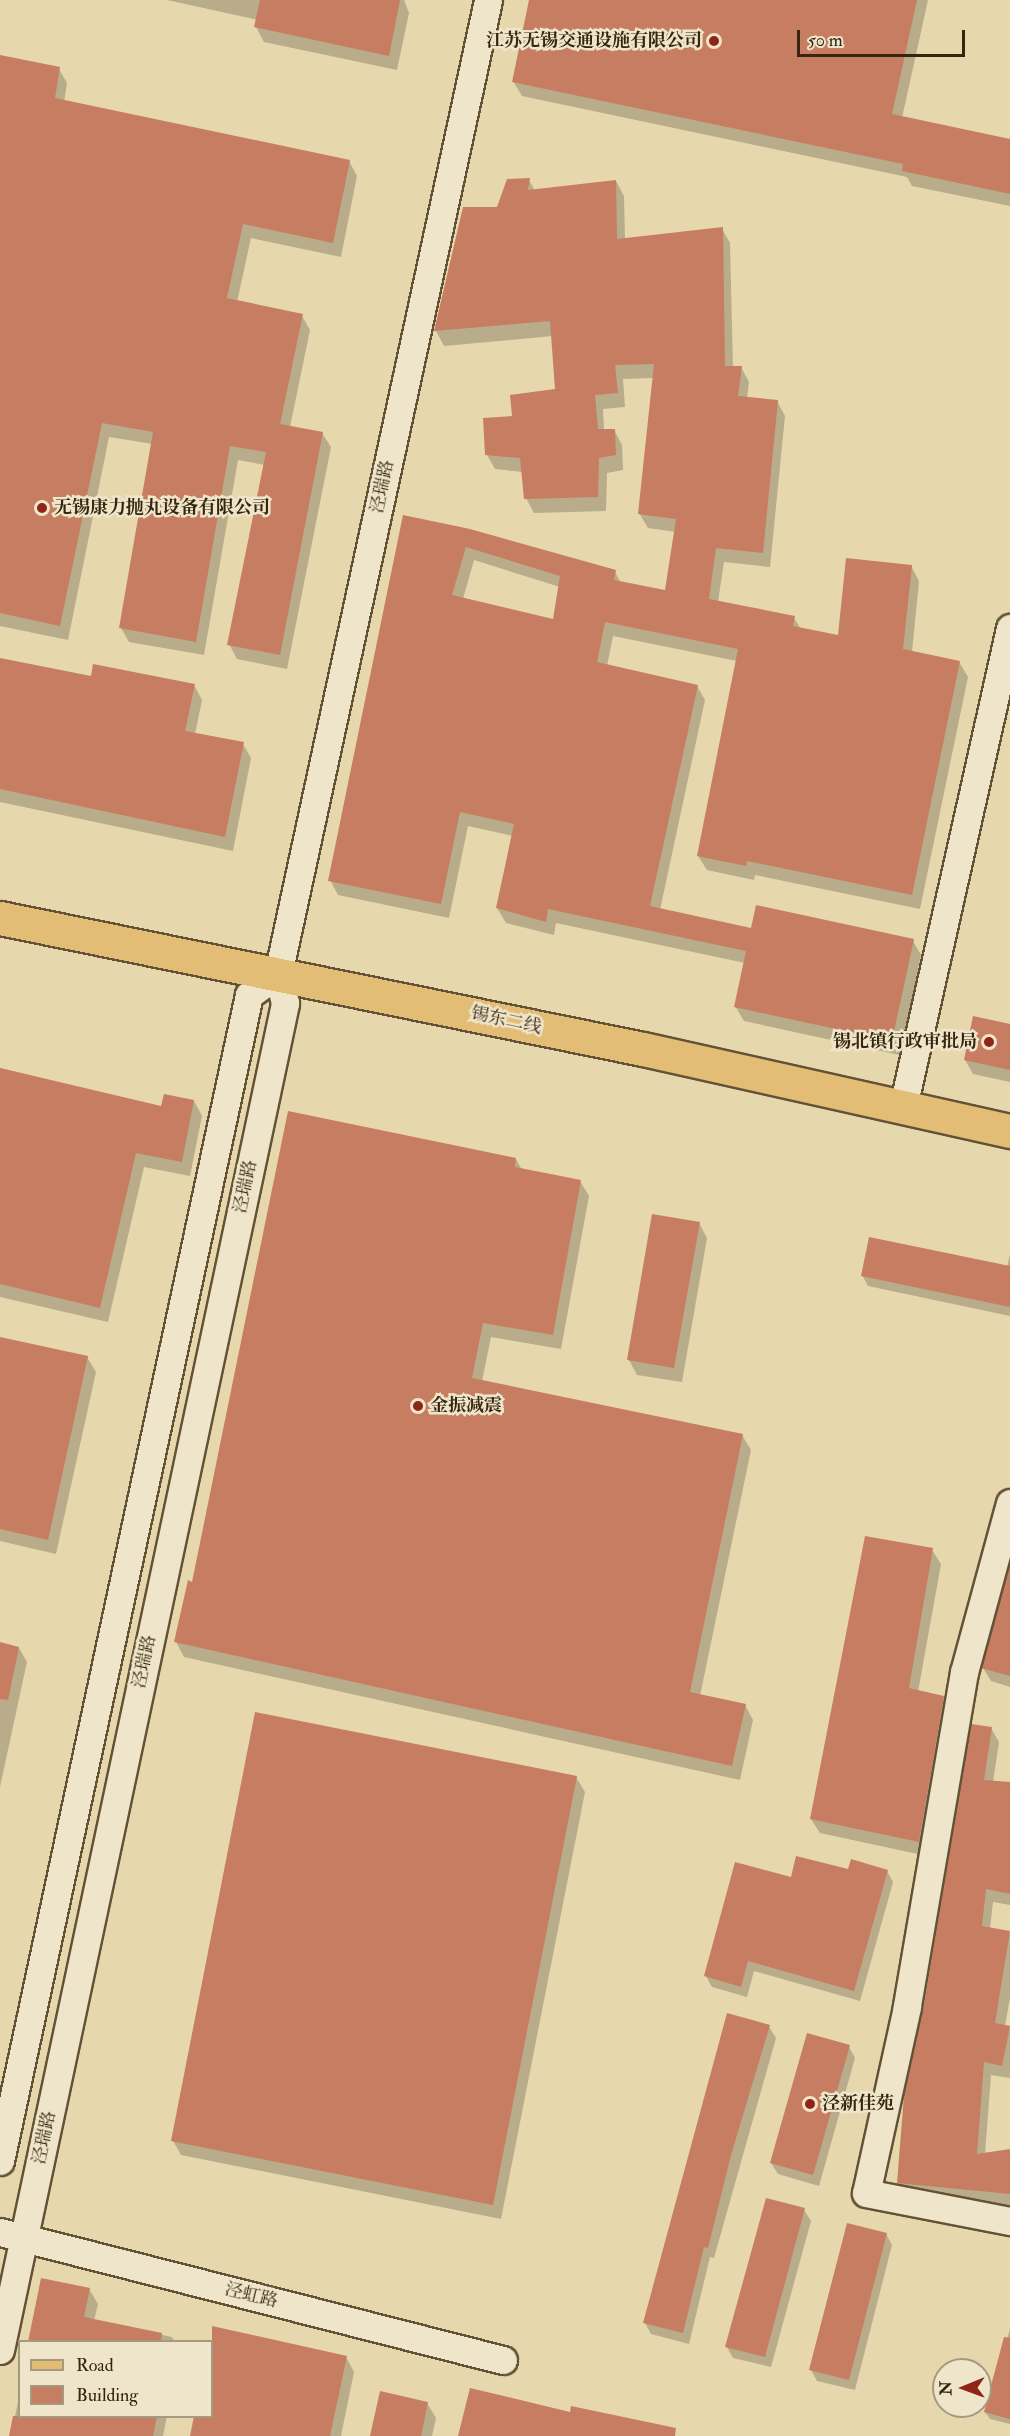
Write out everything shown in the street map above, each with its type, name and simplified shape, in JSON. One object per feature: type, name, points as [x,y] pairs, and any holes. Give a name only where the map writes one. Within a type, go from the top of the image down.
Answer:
[{"type":"main road","name":"锡东二线","points":[[0,918],[278,974],[1010,1131]]},
{"type":"street","name":"泾瑞路","points":[[0,2350],[12,2235],[285,1003],[278,974],[488,0]]},
{"type":"street","points":[[903,1107],[1010,628]]},
{"type":"street","name":"泾瑞路","points":[[0,2161],[249,995],[278,974]]},
{"type":"street","points":[[1010,1503],[964,1672],[907,2007],[866,2193],[1010,2221]]},
{"type":"street","name":"泾虹路","points":[[12,2235],[503,2360]]},
{"type":"building","points":[[260,0],[400,0],[389,56],[254,27]]},
{"type":"building","name":"江苏无锡交通设施有限公司","points":[[529,0],[917,0],[892,114],[1010,139],[1010,194],[902,171],[903,164],[512,82]]},
{"type":"building","points":[[0,55],[60,67],[55,98],[350,160],[333,243],[243,224],[227,298],[303,314],[280,424],[323,432],[280,655],[227,645],[266,452],[230,446],[196,642],[119,628],[153,432],[102,423],[60,626],[0,613]]},
{"type":"building","points":[[530,178],[528,190],[616,180],[617,239],[723,227],[725,366],[742,366],[738,396],[778,400],[763,553],[716,548],[709,599],[795,616],[793,626],[838,635],[846,558],[912,565],[903,649],[960,661],[912,895],[747,861],[746,866],[697,856],[738,649],[605,622],[597,662],[698,685],[650,906],[751,928],[756,905],[914,939],[892,1041],[734,1007],[746,951],[548,909],[546,922],[496,908],[514,824],[460,812],[441,904],[328,881],[403,515],[470,529],[616,570],[614,580],[665,590],[676,519],[638,514],[654,364],[615,365],[618,393],[595,395],[598,429],[615,429],[616,455],[599,458],[598,497],[524,499],[520,458],[485,455],[483,418],[512,416],[510,395],[555,389],[550,321],[434,331],[463,207],[497,207],[507,179]],"holes":[[[466,547],[560,576],[553,619],[452,595]]]},
{"type":"building","points":[[0,658],[91,676],[93,664],[195,684],[185,731],[244,742],[225,837],[0,789]]},
{"type":"building","name":"锡北镇行政审批局","points":[[973,1016],[1010,1024],[1010,1070],[964,1060]]},
{"type":"building","points":[[0,1068],[161,1106],[164,1094],[194,1100],[182,1162],[136,1153],[100,1308],[0,1284]]},
{"type":"building","name":"金振减震","points":[[288,1111],[516,1158],[515,1167],[581,1180],[553,1335],[483,1323],[472,1378],[743,1434],[690,1692],[746,1704],[732,1766],[174,1642],[188,1580],[192,1582]]},
{"type":"building","points":[[652,1214],[700,1222],[674,1368],[627,1360]]},
{"type":"building","points":[[869,1237],[1010,1266],[1010,1307],[861,1276]]},
{"type":"building","points":[[0,1337],[88,1356],[48,1540],[0,1529]]},
{"type":"building","points":[[865,1536],[933,1548],[909,1688],[944,1696],[919,1842],[810,1819]]},
{"type":"building","points":[[1010,1563],[1010,1676],[981,1668]]},
{"type":"building","points":[[0,1642],[19,1647],[8,1700],[0,1699]]},
{"type":"building","points":[[255,1712],[577,1776],[493,2205],[171,2141]]},
{"type":"building","points":[[971,1724],[992,1727],[984,1780],[1010,1782],[1010,1894],[986,1889],[982,1926],[1010,1931],[995,2023],[1010,2026],[1002,2066],[984,2062],[977,2154],[1010,2149],[1010,2194],[897,2183],[904,2095],[923,2010]]},
{"type":"building","points":[[796,1856],[848,1869],[851,1859],[888,1870],[854,1991],[748,1961],[741,1987],[704,1976],[735,1862],[791,1877]]},
{"type":"building","points":[[727,2013],[770,2025],[731,2155],[708,2248],[704,2247],[683,2333],[643,2323]]},
{"type":"building","name":"泾新佳苑","points":[[807,2033],[850,2045],[813,2175],[770,2163]]},
{"type":"building","points":[[766,2198],[805,2208],[765,2357],[725,2347]]},
{"type":"building","points":[[847,2223],[887,2233],[849,2380],[809,2370]]},
{"type":"building","points":[[41,2278],[90,2288],[84,2317],[162,2333],[161,2340],[28,2340]]},
{"type":"building","points":[[212,2326],[347,2356],[330,2436],[190,2436],[194,2418],[213,2418]]},
{"type":"building","points":[[1004,2337],[1010,2338],[1010,2419],[992,2414],[992,2382]]},
{"type":"building","points":[[470,2388],[570,2412],[571,2406],[676,2428],[675,2436],[458,2436]]},
{"type":"building","points":[[380,2391],[428,2402],[421,2436],[370,2436]]},
{"type":"building","points":[[13,2416],[18,2416],[18,2418],[157,2418],[153,2436],[9,2436]]},
{"type":"place","name":"江苏无锡交通设施有限公司","points":[[714,41]]},
{"type":"place","name":"无锡康力抛丸设备有限公司","points":[[42,508]]},
{"type":"place","name":"锡北镇行政审批局","points":[[989,1042]]},
{"type":"place","name":"金振减震","points":[[418,1406]]},
{"type":"place","name":"泾新佳苑","points":[[810,2104]]}]
